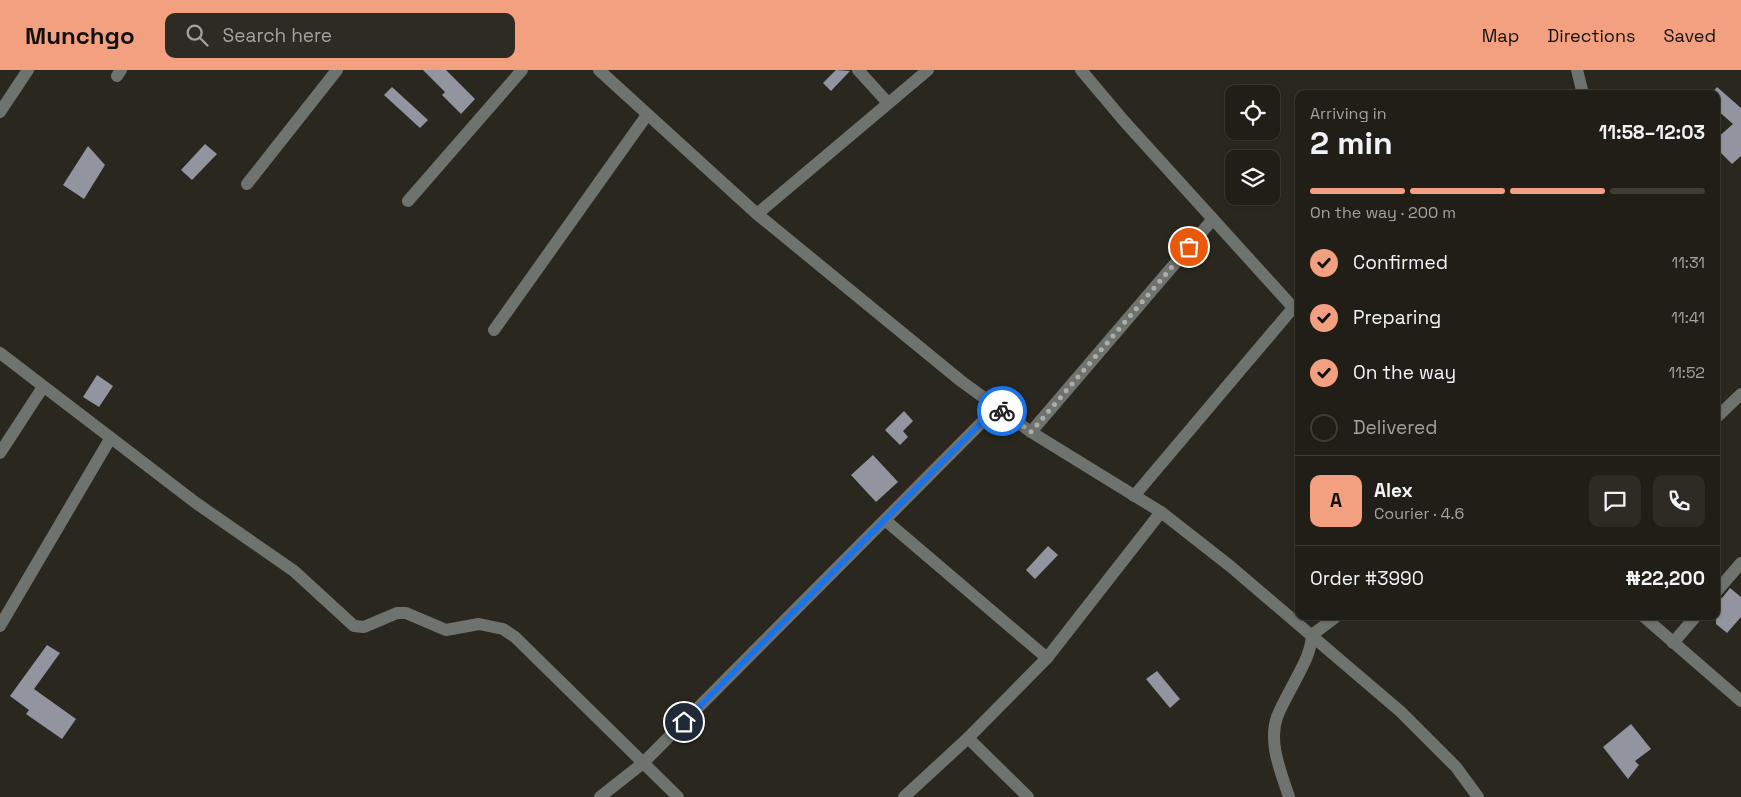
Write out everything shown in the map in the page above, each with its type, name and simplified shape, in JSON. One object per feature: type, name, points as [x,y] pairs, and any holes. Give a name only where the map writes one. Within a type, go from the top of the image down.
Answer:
[{"type":"street","points":[[0,112],[28,70]]},
{"type":"street","points":[[247,184],[337,70]]},
{"type":"street","points":[[408,201],[522,70]]},
{"type":"street","points":[[599,70],[757,214],[961,381],[1031,432],[1161,512],[1230,566],[1420,730],[1456,767],[1478,797]]},
{"type":"street","points":[[858,70],[888,104]]},
{"type":"street","points":[[757,214],[928,70]]},
{"type":"street","points":[[1081,70],[1124,121],[1295,310]]},
{"type":"street","points":[[1577,70],[1582,90]]},
{"type":"street","points":[[494,330],[647,115]]},
{"type":"street","points":[[1031,432],[1213,219]]},
{"type":"street","points":[[1134,496],[1295,312]]},
{"type":"street","points":[[0,353],[196,503],[294,571],[354,626],[364,628],[397,613],[406,613],[446,630],[479,624],[503,629],[515,637],[678,797]]},
{"type":"street","points":[[0,453],[43,387]]},
{"type":"street","points":[[1720,414],[1741,394]]},
{"type":"street","points":[[600,797],[643,762],[997,407]]},
{"type":"street","points":[[0,626],[110,439]]},
{"type":"street","points":[[904,797],[968,738],[1047,658],[1161,512]]},
{"type":"street","points":[[885,520],[1047,658]]},
{"type":"street","points":[[1720,587],[1741,563]]},
{"type":"street","points":[[1289,797],[1278,764],[1274,734],[1277,718],[1311,647],[1312,635],[1332,620]]},
{"type":"street","points":[[1647,620],[1741,701]]},
{"type":"street","points":[[1673,643],[1693,620]]},
{"type":"street","points":[[968,738],[1028,797]]},
{"type":"building","points":[[423,70],[446,70],[475,99],[461,114],[442,95],[445,92]]},
{"type":"building","points":[[836,70],[850,71],[831,91],[823,83]]},
{"type":"building","points":[[392,87],[428,120],[420,128],[384,95]]},
{"type":"building","points":[[1717,87],[1741,108],[1741,156],[1732,164],[1720,152],[1720,135],[1733,124],[1720,113],[1720,90],[1714,90]]},
{"type":"building","points":[[205,144],[217,154],[192,180],[181,170]]},
{"type":"building","points":[[88,146],[105,165],[84,199],[63,185]]},
{"type":"building","points":[[97,375],[113,386],[99,407],[83,397]]},
{"type":"building","points":[[904,411],[913,421],[903,431],[908,437],[900,445],[885,430]]},
{"type":"building","points":[[873,455],[898,482],[876,502],[851,475]]},
{"type":"building","points":[[1048,546],[1058,555],[1035,579],[1026,570]]},
{"type":"building","points":[[1730,588],[1741,597],[1741,617],[1727,633],[1716,624],[1716,620],[1720,620],[1720,599]]},
{"type":"building","points":[[47,645],[60,653],[34,689],[76,719],[62,739],[26,714],[29,710],[10,696]]},
{"type":"building","points":[[1157,671],[1180,699],[1170,708],[1146,679]]},
{"type":"building","points":[[1631,724],[1651,749],[1635,761],[1639,765],[1628,779],[1603,747]]},
{"type":"way so far","points":[[1002,411],[1031,432],[1189,247]]},
{"type":"route","points":[[684,722],[997,407],[1002,411]]}]
